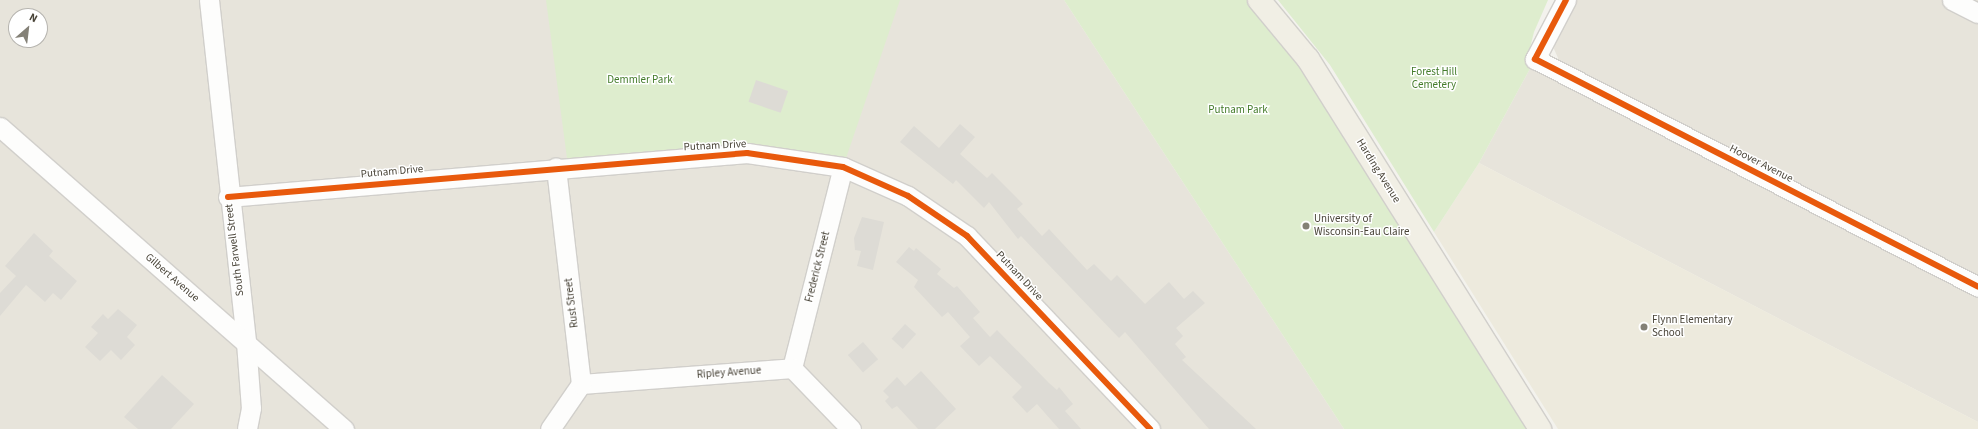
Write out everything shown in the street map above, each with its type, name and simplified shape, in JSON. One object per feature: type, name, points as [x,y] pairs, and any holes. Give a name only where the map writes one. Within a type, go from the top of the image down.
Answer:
[{"type":"main road","name":"Harding Avenue","points":[[1259,0],[1308,59],[1540,429]]},
{"type":"street","name":"South Farwell Street","points":[[209,0],[228,197],[246,342],[251,408],[247,429]]},
{"type":"street","name":"Hoover Avenue","points":[[1566,0],[1535,59],[1978,287]]},
{"type":"street","points":[[1952,0],[1978,13]]},
{"type":"street","name":"Gilbert Avenue","points":[[0,127],[344,429]]},
{"type":"street","name":"Putnam Drive","points":[[228,197],[556,167],[747,153],[843,167],[908,196],[967,236],[1150,429]]},
{"type":"street","name":"Rust Street","points":[[556,167],[581,384]]},
{"type":"street","name":"Frederick Street","points":[[792,368],[843,167]]},
{"type":"street","points":[[792,368],[851,429]]},
{"type":"street","name":"Ripley Avenue","points":[[581,384],[792,368]]},
{"type":"street","points":[[550,429],[581,384]]},
{"type":"shaded area","points":[[0,0],[1064,0],[1344,429],[0,429]]},
{"type":"shaded area","points":[[1575,0],[1978,0],[1978,422],[1479,163],[1532,65],[1549,74],[1558,58],[1554,49],[1555,40]]},
{"type":"shaded area","name":"Flynn Elementary School","points":[[1479,163],[1978,422],[1978,429],[1558,429],[1434,232]]},
{"type":"green space","name":"Demmler Park","points":[[546,0],[900,0],[843,167],[747,153],[568,166]]},
{"type":"green space","name":"Putnam Park","points":[[1064,0],[1259,0],[1540,429],[1344,429]]},
{"type":"green space","name":"Forest Hill Cemetery","points":[[1278,0],[1548,0],[1534,32],[1530,48],[1532,65],[1479,163],[1434,232],[1330,65]]},
{"type":"building","points":[[756,80],[788,91],[781,113],[749,102]]},
{"type":"building","points":[[960,124],[975,137],[960,154],[987,178],[992,173],[1023,204],[1017,209],[1042,236],[1049,229],[1087,270],[1094,264],[1111,281],[1117,275],[1145,304],[1169,282],[1184,299],[1193,291],[1205,303],[1176,328],[1183,336],[1175,344],[1186,357],[1182,360],[1256,429],[1209,429],[1125,332],[1119,338],[1021,236],[1018,239],[989,202],[984,208],[956,180],[953,184],[900,142],[914,126],[939,148]]},
{"type":"building","points":[[862,217],[884,222],[873,270],[857,266],[861,251],[855,250],[854,238]]},
{"type":"building","points":[[34,233],[53,251],[49,256],[77,281],[61,300],[53,293],[45,302],[26,285],[0,316],[0,293],[16,276],[5,266]]},
{"type":"building","points":[[909,247],[914,251],[916,248],[941,269],[937,274],[954,288],[957,286],[980,312],[973,318],[990,337],[997,330],[1049,383],[1057,390],[1059,387],[1073,404],[1065,411],[1081,429],[1059,429],[1037,404],[1027,413],[1012,397],[1022,387],[990,356],[979,366],[960,346],[970,337],[948,312],[942,317],[914,287],[918,280],[896,262]]},
{"type":"building","points":[[118,309],[137,325],[127,337],[135,345],[121,360],[111,350],[100,361],[85,347],[98,333],[91,327],[103,314],[108,319]]},
{"type":"building","points":[[905,324],[916,334],[903,349],[892,339]]},
{"type":"building","points":[[863,342],[878,359],[863,372],[848,355]]},
{"type":"building","points":[[921,371],[956,409],[935,429],[918,429],[897,406],[892,409],[885,401],[889,397],[883,391],[897,377],[905,386]]},
{"type":"building","points":[[162,375],[194,404],[171,429],[138,429],[124,417]]},
{"type":"cycle path","points":[[1566,0],[1535,59],[1978,287]]},
{"type":"cycle path","points":[[228,197],[747,153],[843,167],[908,196],[967,236],[1150,429]]},
{"type":"place","name":"University of Wisconsin-Eau Claire","points":[[1306,226]]},
{"type":"place","name":"Flynn Elementary School","points":[[1644,327]]}]
